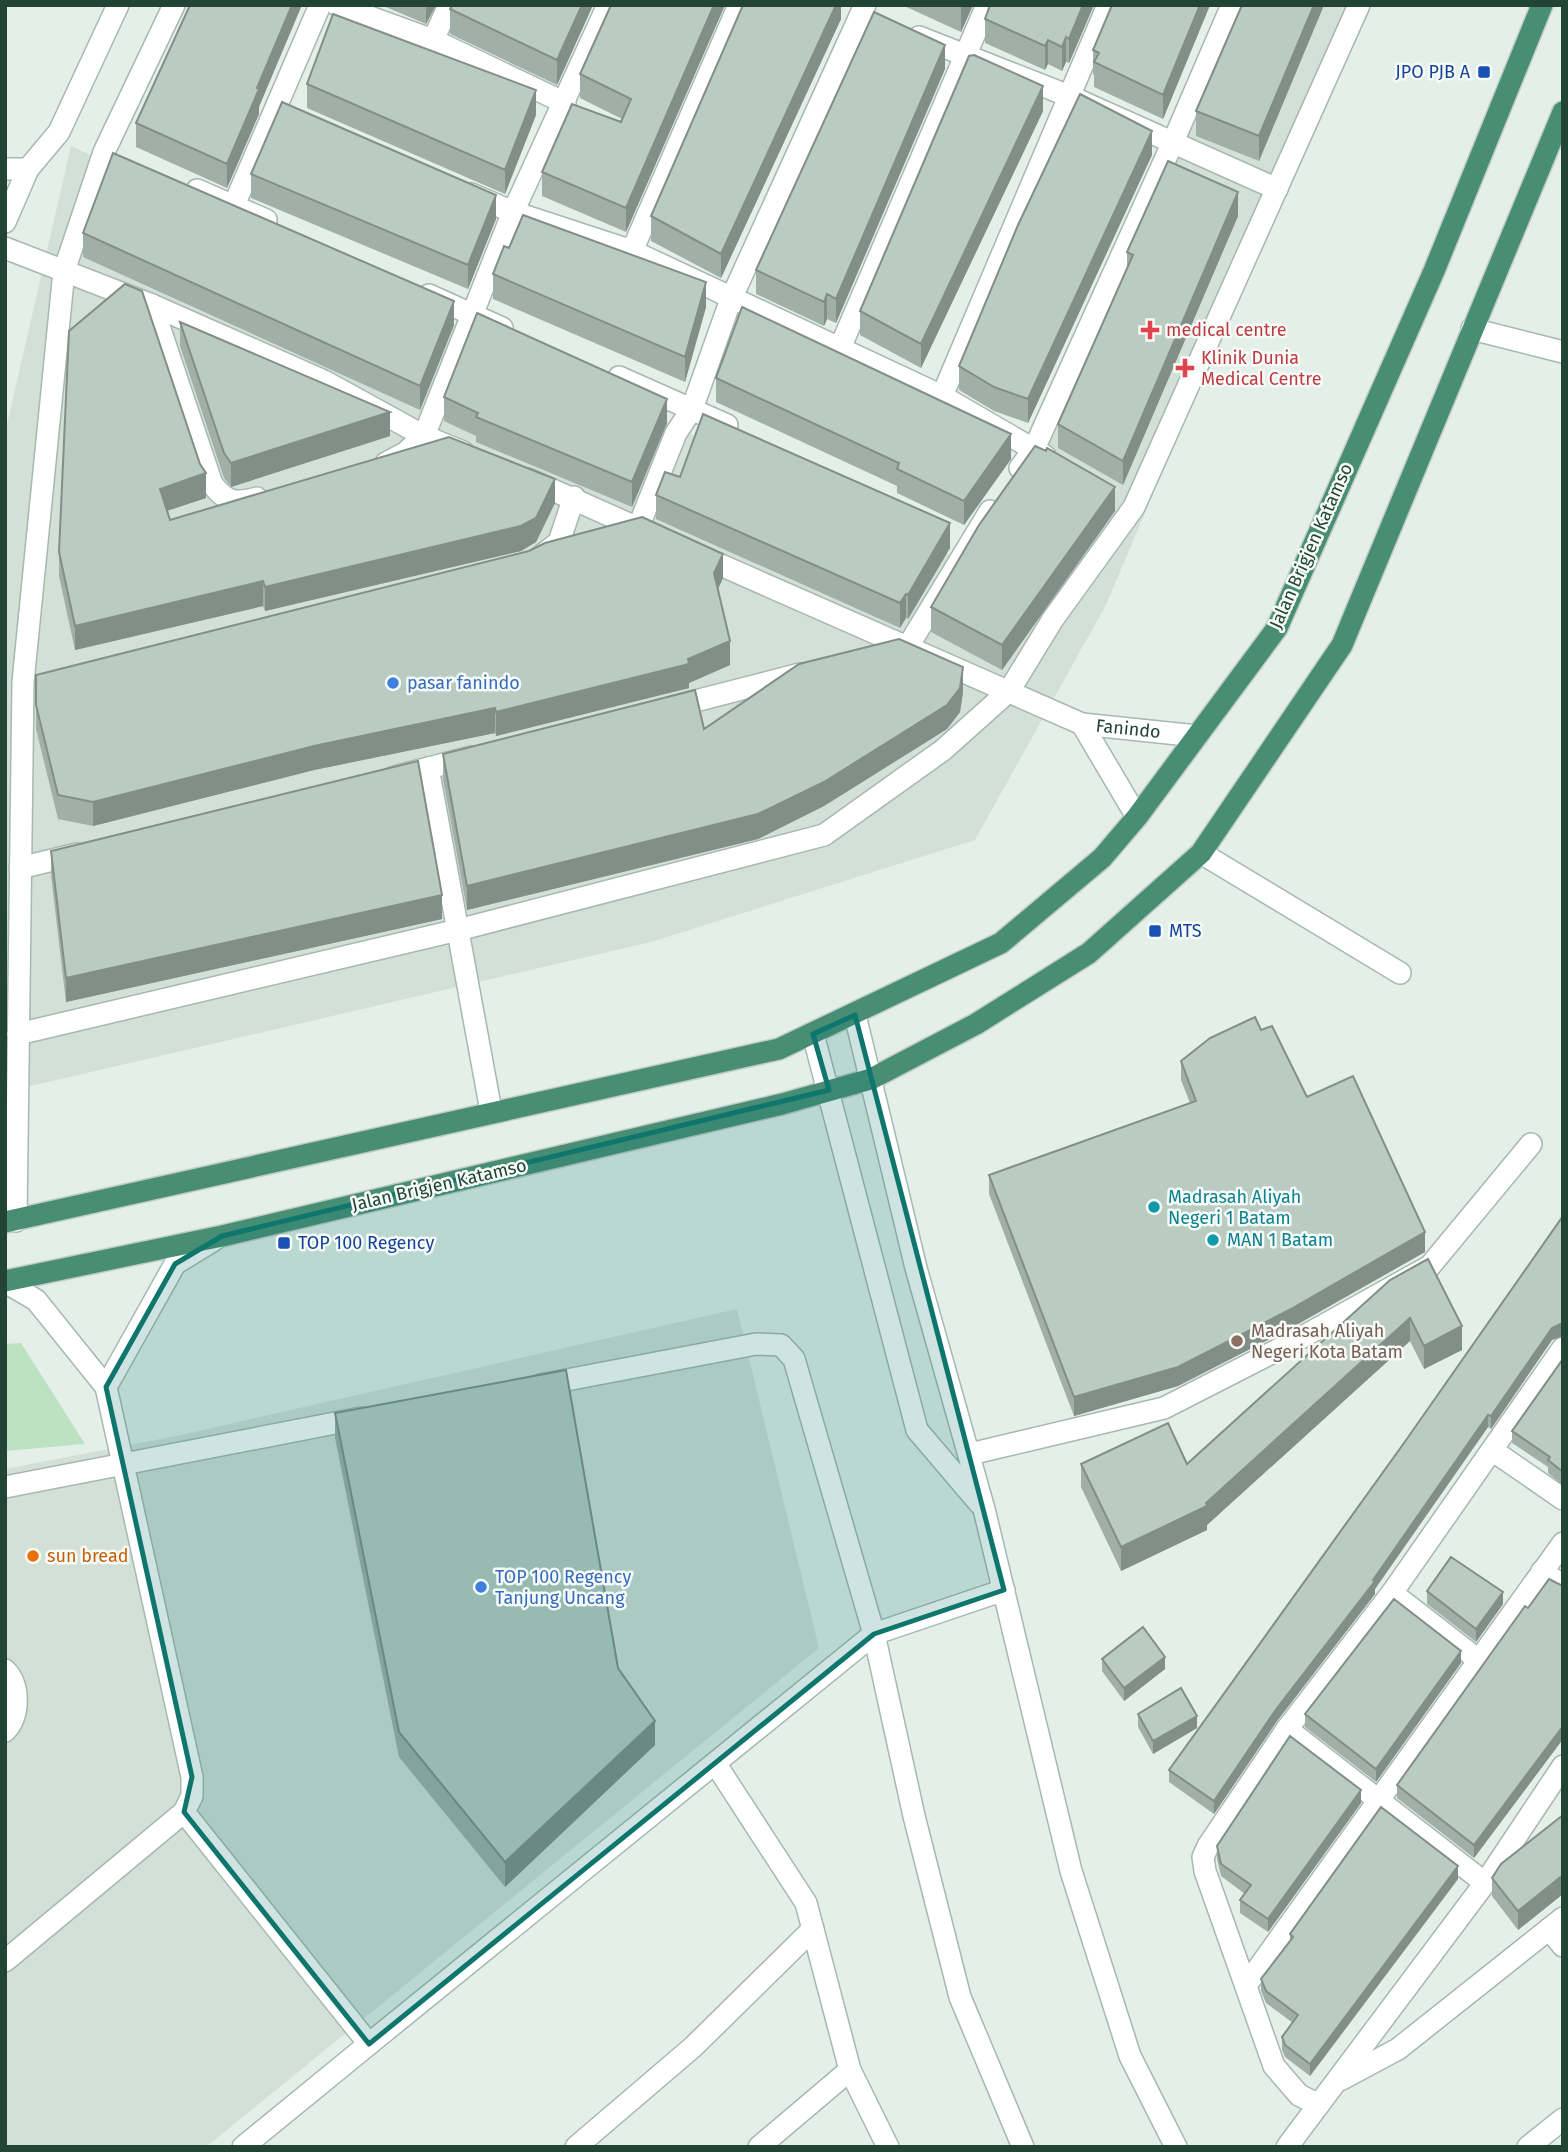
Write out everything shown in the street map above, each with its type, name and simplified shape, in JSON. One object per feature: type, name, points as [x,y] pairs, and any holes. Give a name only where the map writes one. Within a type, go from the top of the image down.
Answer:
[{"type":"highway","name":"Jalan Brigjen Katamso","points":[[11,1221],[491,1111],[779,1049],[1001,943],[1102,859],[1137,817],[1277,628],[1434,271],[1542,5]]},
{"type":"highway","name":"Jalan Brigjen Katamso","points":[[5,1281],[222,1236],[871,1079],[976,1024],[1089,953],[1201,853],[1342,645],[1563,112]]},
{"type":"street","points":[[5,222],[28,169],[59,132],[118,5]]},
{"type":"street","points":[[11,1221],[18,1034],[23,682],[64,271],[104,152],[174,5]]},
{"type":"street","points":[[234,205],[273,108],[320,5]]},
{"type":"street","points":[[337,5],[433,40],[565,103]]},
{"type":"street","points":[[433,40],[449,5]]},
{"type":"street","points":[[362,471],[405,453],[424,436],[513,212],[608,5]]},
{"type":"street","points":[[632,251],[739,5]]},
{"type":"street","points":[[840,348],[987,5]]},
{"type":"street","points":[[942,396],[1108,5]]},
{"type":"street","points":[[867,658],[906,648],[962,539],[1034,449],[1174,142],[1232,5]]},
{"type":"street","points":[[18,1034],[458,930],[824,835],[943,750],[1009,691],[1053,619],[1135,508],[1359,5]]},
{"type":"street","points":[[638,528],[676,433],[692,409],[731,299],[856,8],[964,57],[1069,96],[1277,189]]},
{"type":"street","points":[[273,108],[298,119]]},
{"type":"street","points":[[104,152],[128,161]]},
{"type":"street","points":[[5,169],[28,169]]},
{"type":"street","points":[[175,181],[284,228]]},
{"type":"street","points":[[450,185],[513,212],[632,251],[942,396],[1067,468]]},
{"type":"street","points":[[5,248],[152,305],[324,380],[424,436],[486,461]]},
{"type":"street","points":[[410,286],[522,336]]},
{"type":"street","points":[[152,305],[212,484],[223,498],[236,503],[274,494]]},
{"type":"street","points":[[1472,329],[1563,352]]},
{"type":"street","points":[[595,367],[743,433]]},
{"type":"street","points":[[511,472],[574,497],[906,648],[1082,724]]},
{"type":"street","points":[[1112,494],[1135,508]]},
{"type":"street","points":[[527,563],[545,554],[559,542],[574,497]]},
{"type":"street","points":[[654,711],[827,668]]},
{"type":"street","points":[[23,682],[50,676]]},
{"type":"street","name":"Fanindo","points":[[1082,724],[1197,736]]},
{"type":"street","name":"Fanindo","points":[[1082,724],[1137,817]]},
{"type":"street","points":[[373,782],[494,752]]},
{"type":"street","points":[[428,768],[491,1111]]},
{"type":"street","points":[[20,868],[102,848]]},
{"type":"street","points":[[1201,853],[1400,973]]},
{"type":"street","points":[[855,1015],[916,1268],[984,1509],[1071,1871],[1130,2056],[1176,2147]]},
{"type":"street","points":[[813,1034],[917,1430],[984,1509]]},
{"type":"street","points":[[970,1454],[1164,1408],[1297,1340],[1430,1265],[1531,1144]]},
{"type":"street","points":[[106,1387],[175,1264],[222,1236]]},
{"type":"street","points":[[5,1281],[36,1300],[106,1387],[192,1777],[192,1796],[184,1812],[5,1961]]},
{"type":"street","points":[[513,1390],[756,1344],[781,1345],[794,1359],[874,1634],[914,1816],[960,1997],[1023,2147]]},
{"type":"street","points":[[1317,2105],[1299,2095],[1274,2066],[1205,1871],[1203,1857],[1287,1729],[1392,1593],[1563,1348]]},
{"type":"street","points":[[5,1487],[379,1415]]},
{"type":"street","points":[[1492,1450],[1563,1499]]},
{"type":"street","points":[[1247,1984],[1477,1659],[1563,1543]]},
{"type":"street","points":[[1542,1571],[1563,1586]]},
{"type":"street","points":[[243,2147],[874,1634],[1004,1590]]},
{"type":"street","points":[[1392,1593],[1477,1659]]},
{"type":"street","points":[[5,1670],[11,1676],[17,1700],[12,1725],[5,1731]]},
{"type":"street","points":[[1287,1729],[1485,1883]]},
{"type":"street","points":[[715,1763],[806,1903],[850,2070],[888,2147]]},
{"type":"street","points":[[1290,2146],[1317,2105],[1485,1883],[1563,1766]]},
{"type":"street","points":[[184,1812],[369,2044]]},
{"type":"street","points":[[576,2147],[693,2047],[813,1930]]},
{"type":"street","points":[[1336,2082],[1398,2049],[1558,1931]]},
{"type":"street","points":[[759,2147],[850,2070]]},
{"type":"street","points":[[1528,2147],[1563,2119]]},
{"type":"highlighted area","points":[[855,1015],[1004,1590],[874,1634],[369,2044],[184,1812],[192,1777],[106,1387],[175,1264],[222,1236],[829,1090],[813,1034]]},
{"type":"shaded area","points":[[1246,5],[1360,5],[1106,605],[975,840],[651,942],[5,1092],[5,433],[71,146],[972,565],[1054,432]]},
{"type":"shaded area","points":[[737,1309],[819,1648],[206,2147],[5,2147],[5,1469],[176,1436]]},
{"type":"green space","points":[[21,1343],[85,1444],[5,1451],[5,1344]]},
{"type":"building","points":[[190,5],[292,5],[227,164],[136,123]]},
{"type":"building","points":[[452,5],[582,5],[557,60],[450,9]]},
{"type":"building","points":[[611,5],[714,5],[626,208],[542,172],[572,104],[621,122],[631,99],[580,74]]},
{"type":"building","points":[[743,5],[836,5],[721,254],[651,216]]},
{"type":"building","points":[[990,5],[1083,5],[1069,39],[1066,37],[1062,47],[1048,40],[1045,46],[985,19]]},
{"type":"building","points":[[1112,5],[1200,5],[1163,95],[1094,62],[1099,53],[1093,50]]},
{"type":"building","points":[[1242,5],[1314,5],[1259,136],[1196,111]]},
{"type":"building","points":[[874,12],[945,45],[836,299],[827,294],[824,302],[756,270]]},
{"type":"building","points":[[333,14],[536,90],[505,170],[307,84]]},
{"type":"building","points":[[974,55],[1043,86],[921,344],[860,311],[969,56]]},
{"type":"building","points":[[1080,94],[1152,131],[1028,399],[994,387],[959,366],[1018,225]]},
{"type":"building","points":[[282,102],[496,195],[468,265],[251,174]]},
{"type":"building","points":[[113,153],[454,301],[420,386],[83,233]]},
{"type":"building","name":"medical centre","points":[[1168,161],[1238,192],[1123,461],[1058,424],[1133,255],[1127,252]]},
{"type":"building","points":[[523,215],[706,282],[685,357],[493,274],[504,246],[509,248]]},
{"type":"building","points":[[125,284],[142,291],[200,464],[206,473],[160,489],[170,520],[449,437],[555,479],[536,518],[521,526],[265,587],[263,581],[75,626],[59,552],[69,331]]},
{"type":"building","points":[[742,307],[1011,434],[964,501],[897,469],[899,463],[716,378]]},
{"type":"building","points":[[477,313],[667,399],[632,482],[476,417],[478,413],[444,397]]},
{"type":"building","points":[[180,322],[390,412],[231,463],[224,453]]},
{"type":"building","points":[[703,414],[950,523],[908,595],[906,594],[900,603],[656,495],[665,472],[680,477]]},
{"type":"building","points":[[1035,446],[1046,451],[1047,448],[1115,487],[1002,645],[931,607],[979,525]]},
{"type":"building","name":"pasar fanindo","points":[[642,517],[723,554],[714,573],[730,641],[688,659],[689,664],[496,712],[495,708],[314,746],[93,802],[58,795],[36,705],[36,675],[529,551],[545,543]]},
{"type":"building","points":[[899,639],[963,667],[960,688],[947,705],[824,782],[758,814],[467,886],[443,754],[695,690],[704,729],[799,664]]},
{"type":"building","points":[[418,761],[442,895],[66,978],[51,851]]},
{"type":"building","name":"MAN 1 Batam","points":[[1255,1017],[1261,1030],[1272,1026],[1307,1097],[1353,1076],[1425,1232],[1291,1309],[1178,1367],[1074,1397],[989,1175],[1196,1101],[1181,1061],[1210,1038]]},
{"type":"building","points":[[1563,1216],[1563,1323],[1552,1328],[1491,1416],[1488,1415],[1373,1580],[1375,1581],[1277,1708],[1214,1801],[1169,1770]]},
{"type":"building","points":[[1428,1259],[1462,1326],[1424,1346],[1410,1318],[1206,1503],[1207,1506],[1121,1547],[1081,1464],[1168,1423],[1187,1464],[1390,1280]]},
{"type":"building","points":[[1563,1359],[1563,1472],[1548,1460],[1550,1457],[1512,1431]]},
{"type":"building","name":"TOP 100 Regency Tanjung Uncang","points":[[566,1370],[618,1668],[655,1721],[505,1862],[399,1732],[335,1413]]},
{"type":"building","points":[[1451,1557],[1503,1592],[1476,1629],[1427,1591]]},
{"type":"building","points":[[1549,1579],[1563,1586],[1563,1726],[1474,1845],[1397,1785],[1525,1606],[1528,1608]]},
{"type":"building","points":[[1394,1599],[1461,1651],[1376,1769],[1305,1714]]},
{"type":"building","points":[[1143,1627],[1165,1657],[1124,1688],[1102,1659]]},
{"type":"building","points":[[1181,1688],[1197,1716],[1153,1741],[1138,1714]]},
{"type":"building","points":[[1290,1736],[1361,1790],[1268,1919],[1240,1900],[1251,1885],[1221,1864],[1217,1846]]},
{"type":"building","points":[[1381,1807],[1458,1866],[1310,2064],[1285,2045],[1282,2037],[1298,2015],[1266,1991],[1261,1979],[1293,1937],[1290,1934]]},
{"type":"building","points":[[1563,1815],[1563,1875],[1518,1911],[1492,1878],[1501,1864]]},
{"type":"place","name":"JPO PJB A","points":[[1484,72]]},
{"type":"place","name":"medical centre","points":[[1150,330]]},
{"type":"place","name":"Klinik Dunia Medical Centre","points":[[1185,368]]},
{"type":"place","name":"pasar fanindo","points":[[393,683]]},
{"type":"place","name":"MTS","points":[[1155,931]]},
{"type":"place","name":"Madrasah Aliyah Negeri 1 Batam","points":[[1154,1207]]},
{"type":"place","name":"MAN 1 Batam","points":[[1213,1240]]},
{"type":"place","name":"TOP 100 Regency","points":[[284,1243]]},
{"type":"place","name":"Madrasah Aliyah Negeri Kota Batam","points":[[1237,1341]]},
{"type":"place","name":"sun bread","points":[[33,1556]]},
{"type":"place","name":"TOP 100 Regency Tanjung Uncang","points":[[481,1587]]}]
